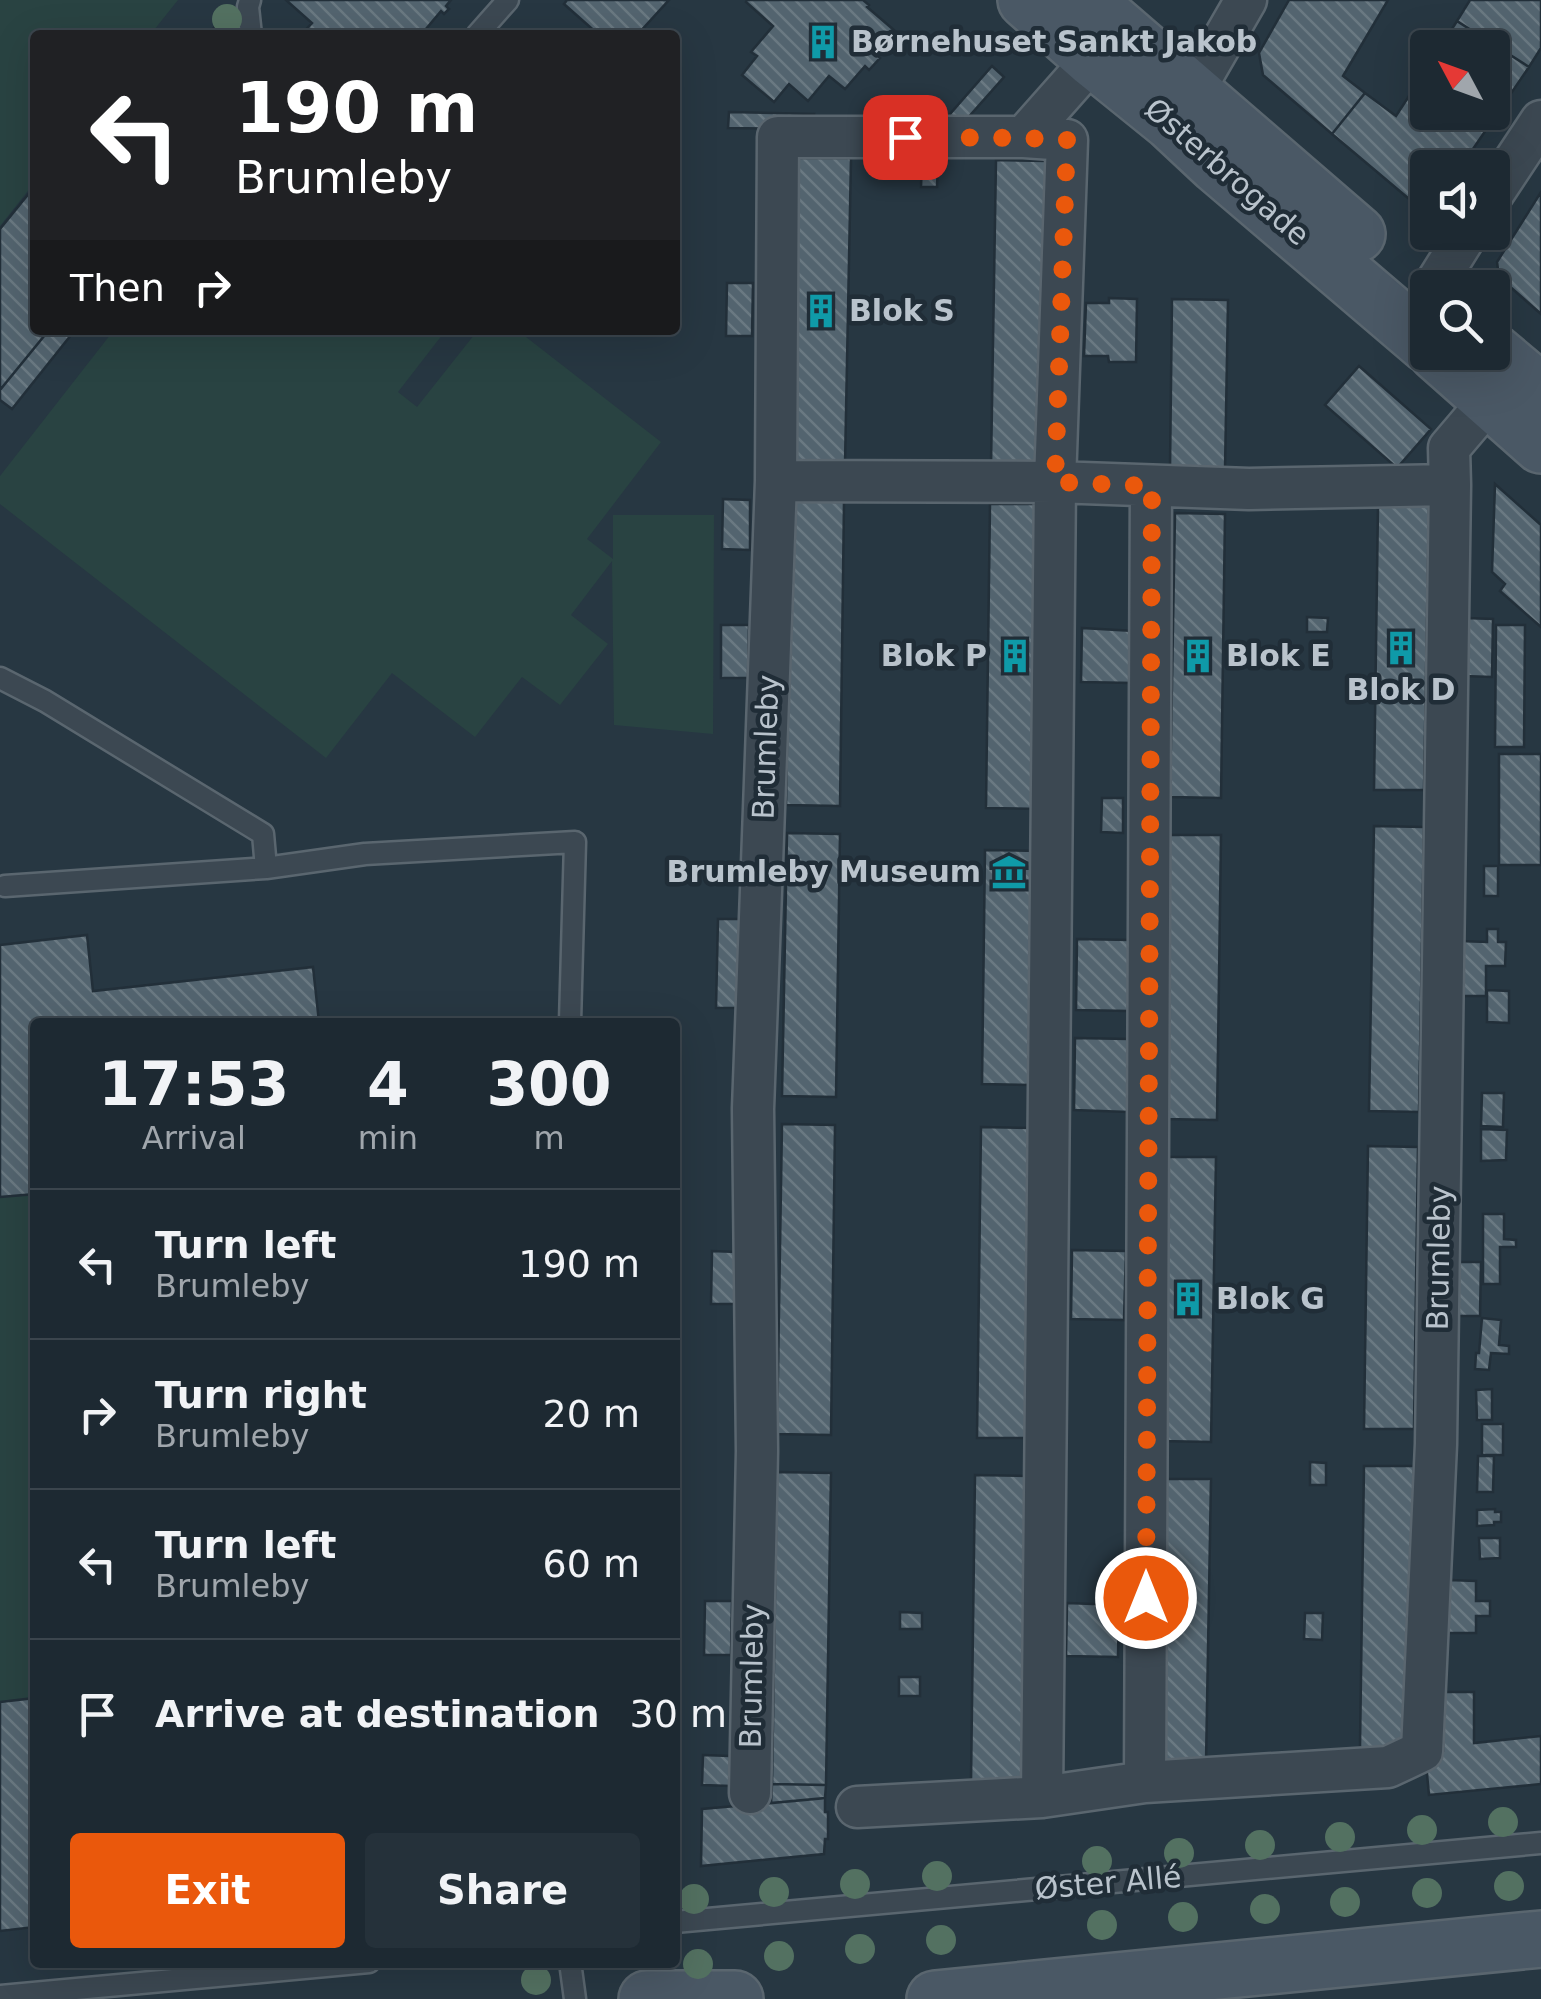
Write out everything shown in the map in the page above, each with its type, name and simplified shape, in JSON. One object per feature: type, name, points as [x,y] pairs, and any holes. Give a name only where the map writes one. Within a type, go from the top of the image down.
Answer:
[{"type":"street","name":"Østerbrogade","points":[[1026,0],[1100,29],[1182,107],[1410,308]]},
{"type":"street","points":[[1182,107],[1246,0]]},
{"type":"street","points":[[1024,138],[1100,29]]},
{"type":"street","points":[[1510,168],[1541,121]]},
{"type":"street","name":"Brumleby","points":[[750,1792],[757,1451],[753,1109],[776,481],[778,137],[1024,138],[1067,140],[1055,482],[1042,1796]]},
{"type":"street","name":"Østerbrogade","points":[[1509,378],[1541,445]]},
{"type":"street","name":"Brumleby","points":[[858,1807],[1042,1796],[1145,1782],[1388,1768],[1422,1752],[1436,1444],[1449,448],[1509,378]]},
{"type":"street","points":[[776,481],[1055,482],[1249,488],[1450,484]]},
{"type":"street","points":[[1145,1782],[1152,486]]},
{"type":"street","points":[[935,1999],[1541,1939]]},
{"type":"street","points":[[647,1999],[735,1999]]},
{"type":"lane","points":[[250,0],[250,30]]},
{"type":"lane","points":[[481,30],[508,0]]},
{"type":"lane","points":[[0,678],[45,701],[264,834],[266,868]]},
{"type":"lane","points":[[5,886],[266,868],[366,854],[575,842],[570,1018]]},
{"type":"lane","name":"Øster Allé","points":[[680,1922],[1541,1843]]},
{"type":"lane","points":[[0,1996],[304,1968]]},
{"type":"lane","points":[[571,1968],[575,1999]]},
{"type":"green space","points":[[0,0],[178,0],[154,30],[30,30],[30,188],[0,226]]},
{"type":"green space","points":[[110,335],[442,335],[398,392],[417,407],[474,335],[523,335],[661,442],[587,539],[613,559],[613,515],[714,515],[713,734],[614,725],[612,561],[571,615],[608,644],[560,705],[522,677],[475,737],[392,673],[326,758],[0,504],[0,476]]},
{"type":"green space","points":[[87,935],[94,991],[313,967],[319,1018],[30,1018],[30,1928],[0,1931],[0,945]]},
{"type":"building","points":[[286,0],[451,0],[446,6],[449,9],[444,14],[441,11],[427,30],[306,30],[312,23]]},
{"type":"building","points":[[567,0],[669,0],[642,30],[593,30],[564,4]]},
{"type":"building","name":"Børnehuset Sankt Jakob","points":[[747,0],[863,0],[895,31],[876,54],[880,58],[869,70],[865,66],[845,89],[829,76],[808,101],[789,84],[774,102],[742,75],[757,56],[751,52],[773,26]]},
{"type":"building","points":[[1289,0],[1388,0],[1343,76],[1365,93],[1332,134],[1263,75],[1259,53]]},
{"type":"building","points":[[1470,0],[1541,0],[1541,48],[1529,67],[1510,55],[1510,30],[1471,30],[1457,21]]},
{"type":"building","points":[[222,18],[223,30],[212,30]]},
{"type":"building","points":[[1457,21],[1471,30],[1451,30]]},
{"type":"building","points":[[1510,55],[1529,67],[1510,95]]},
{"type":"building","points":[[992,66],[1004,77],[957,130],[937,129]]},
{"type":"building","points":[[1365,93],[1396,116],[1410,95],[1410,130],[1486,130],[1472,150],[1410,150],[1410,200],[1332,134]]},
{"type":"building","points":[[729,112],[814,114],[813,129],[728,128]]},
{"type":"building","name":"Blok S","points":[[797,158],[851,158],[845,464],[793,463]]},
{"type":"building","points":[[996,160],[1049,161],[1044,467],[991,466]]},
{"type":"building","points":[[922,162],[938,163],[937,187],[921,187]]},
{"type":"building","points":[[30,192],[30,335],[45,335],[0,390],[0,229]]},
{"type":"building","points":[[1541,192],[1541,314],[1510,287],[1510,270],[1498,270],[1497,262],[1505,250],[1510,250],[1510,241]]},
{"type":"building","points":[[727,283],[753,283],[752,336],[726,336]]},
{"type":"building","points":[[1109,298],[1137,299],[1136,362],[1109,362],[1108,356],[1084,356],[1086,303],[1109,303]]},
{"type":"building","points":[[1172,299],[1228,300],[1225,469],[1170,469]]},
{"type":"building","points":[[45,335],[71,335],[12,409],[0,400],[0,390]]},
{"type":"building","points":[[1359,366],[1431,429],[1397,468],[1325,405]]},
{"type":"building","points":[[1495,484],[1541,525],[1541,627],[1500,591],[1505,584],[1492,572]]},
{"type":"building","points":[[723,499],[750,500],[750,550],[722,549]]},
{"type":"building","points":[[791,501],[844,502],[840,806],[786,805]]},
{"type":"building","name":"Blok P","points":[[990,504],[1043,504],[1039,809],[986,808]]},
{"type":"building","name":"Blok D","points":[[1378,506],[1429,506],[1424,790],[1374,790]]},
{"type":"building","name":"Blok E","points":[[1175,513],[1225,514],[1221,798],[1170,797]]},
{"type":"building","points":[[1307,617],[1328,618],[1327,632],[1307,632]]},
{"type":"building","points":[[1465,618],[1493,619],[1492,677],[1463,676]]},
{"type":"building","points":[[721,625],[749,625],[748,678],[721,678]]},
{"type":"building","points":[[1496,625],[1525,625],[1524,747],[1495,747]]},
{"type":"building","points":[[1082,628],[1134,631],[1133,683],[1081,682]]},
{"type":"building","points":[[1499,754],[1541,754],[1541,865],[1499,865]]},
{"type":"building","points":[[1102,798],[1123,798],[1123,833],[1101,832]]},
{"type":"building","points":[[1374,826],[1424,827],[1419,1112],[1369,1111]]},
{"type":"building","points":[[787,833],[840,834],[836,1097],[782,1096]]},
{"type":"building","points":[[1169,835],[1221,835],[1217,1120],[1165,1119]]},
{"type":"building","points":[[985,850],[1038,851],[1035,1085],[982,1084]]},
{"type":"building","points":[[1484,866],[1498,866],[1498,896],[1484,896]]},
{"type":"building","points":[[718,919],[744,919],[742,1008],[716,1008]]},
{"type":"building","points":[[1487,929],[1498,929],[1498,942],[1506,942],[1505,966],[1486,966],[1486,996],[1459,996],[1459,941],[1487,942]]},
{"type":"building","points":[[87,935],[93,991],[313,967],[319,1018],[30,1018],[30,1194],[0,1197],[0,945]]},
{"type":"building","points":[[1077,939],[1130,940],[1129,1011],[1076,1010]]},
{"type":"building","points":[[1487,990],[1509,991],[1509,1023],[1487,1022]]},
{"type":"building","points":[[1075,1038],[1129,1039],[1128,1112],[1074,1110]]},
{"type":"building","points":[[1482,1093],[1504,1093],[1503,1127],[1481,1126]]},
{"type":"building","points":[[782,1124],[835,1125],[831,1435],[777,1434]]},
{"type":"building","points":[[981,1127],[1034,1128],[1030,1438],[977,1438]]},
{"type":"building","points":[[1481,1129],[1507,1130],[1506,1160],[1481,1161]]},
{"type":"building","points":[[1368,1146],[1418,1147],[1414,1429],[1364,1429]]},
{"type":"building","name":"Blok G","points":[[1165,1157],[1216,1157],[1211,1442],[1161,1441]]},
{"type":"building","points":[[1483,1214],[1504,1214],[1504,1239],[1516,1240],[1516,1247],[1500,1247],[1500,1284],[1483,1284]]},
{"type":"building","points":[[1072,1250],[1126,1251],[1124,1320],[1071,1319]]},
{"type":"building","points":[[712,1251],[737,1252],[736,1304],[711,1304]]},
{"type":"building","points":[[1454,1262],[1481,1262],[1480,1316],[1453,1316]]},
{"type":"building","points":[[1482,1318],[1501,1320],[1499,1345],[1509,1346],[1509,1354],[1491,1353],[1489,1370],[1475,1369]]},
{"type":"building","points":[[1492,1389],[1492,1420],[1477,1420],[1476,1390]]},
{"type":"building","points":[[1482,1424],[1503,1424],[1503,1455],[1482,1455]]},
{"type":"building","points":[[1478,1456],[1494,1456],[1493,1492],[1477,1492]]},
{"type":"building","points":[[1310,1462],[1326,1463],[1326,1485],[1310,1485]]},
{"type":"building","points":[[1364,1466],[1414,1466],[1410,1748],[1360,1747]]},
{"type":"building","points":[[777,1472],[831,1473],[826,1785],[772,1784]]},
{"type":"building","points":[[975,1475],[1029,1476],[1024,1783],[971,1782]]},
{"type":"building","points":[[1160,1479],[1211,1479],[1206,1763],[1156,1762]]},
{"type":"building","points":[[1477,1510],[1501,1512],[1501,1522],[1477,1526]]},
{"type":"building","points":[[1479,1538],[1500,1538],[1500,1558],[1480,1559]]},
{"type":"building","points":[[1449,1580],[1476,1581],[1476,1601],[1490,1601],[1490,1616],[1476,1616],[1476,1633],[1448,1633]]},
{"type":"building","points":[[705,1601],[732,1601],[731,1655],[704,1655]]},
{"type":"building","points":[[1067,1603],[1119,1605],[1118,1657],[1066,1656]]},
{"type":"building","points":[[900,1612],[922,1613],[922,1629],[900,1629]]},
{"type":"building","points":[[1305,1613],[1323,1613],[1322,1640],[1304,1639]]},
{"type":"building","points":[[899,1677],[920,1677],[920,1696],[899,1696]]},
{"type":"building","points":[[1443,1692],[1474,1692],[1474,1743],[1541,1736],[1541,1784],[1429,1795],[1425,1753],[1443,1751]]},
{"type":"building","points":[[30,1699],[30,1928],[0,1931],[0,1702]]},
{"type":"building","points":[[703,1755],[730,1756],[731,1786],[702,1785]]},
{"type":"building","points":[[772,1784],[826,1785],[825,1798],[771,1803]]},
{"type":"building","points":[[825,1798],[828,1839],[824,1854],[701,1866],[702,1809]]},
{"type":"place","name":"Børnehuset Sankt Jakob","points":[[823,42]]},
{"type":"place","name":"Blok S","points":[[821,311]]},
{"type":"place","name":"Blok D","points":[[1401,648]]},
{"type":"place","name":"Blok P","points":[[1015,656]]},
{"type":"place","name":"Blok E","points":[[1198,656]]},
{"type":"place","name":"Brumleby Museum","points":[[1009,872]]},
{"type":"place","name":"Blok G","points":[[1188,1299]]},
{"type":"route","points":[[905,137],[1067,140],[1055,482],[1152,486],[1146,1598]]}]
